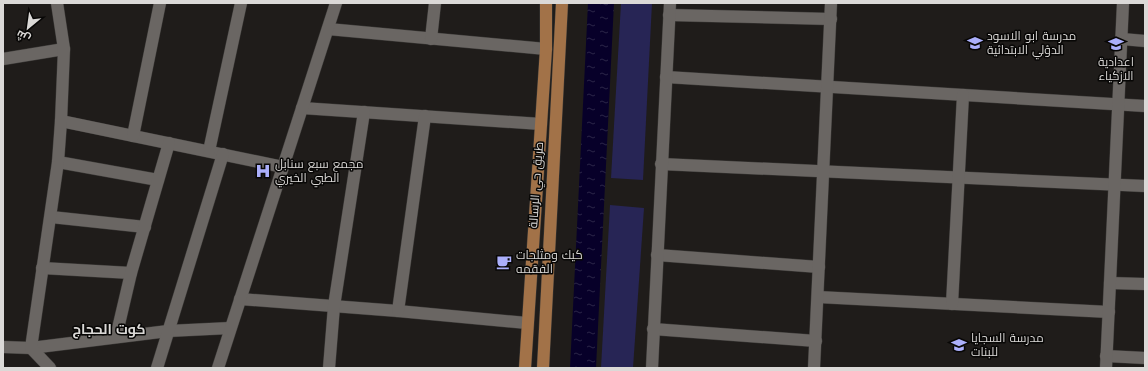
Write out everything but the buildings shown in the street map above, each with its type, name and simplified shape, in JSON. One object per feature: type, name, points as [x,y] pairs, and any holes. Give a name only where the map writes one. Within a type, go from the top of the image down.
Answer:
[{"type":"main road","name":"طريق حي الرسالة","points":[[525,368],[546,49],[546,3]]},
{"type":"main road","name":"طريق حي الرسالة","points":[[543,368],[562,3]]},
{"type":"street","points":[[31,348],[58,162],[64,49],[57,3]]},
{"type":"street","points":[[133,136],[160,3]]},
{"type":"street","points":[[209,151],[241,3]]},
{"type":"street","points":[[218,368],[336,3]]},
{"type":"street","points":[[431,39],[435,3]]},
{"type":"street","points":[[814,368],[831,3]]},
{"type":"street","points":[[1106,368],[1123,3]]},
{"type":"street","points":[[652,368],[661,164],[670,9],[831,19]]},
{"type":"street","points":[[328,28],[546,49]]},
{"type":"street","points":[[1122,39],[1145,41]]},
{"type":"street","points":[[3,59],[64,49]]},
{"type":"street","points":[[666,77],[1145,106]]},
{"type":"street","points":[[952,304],[963,95]]},
{"type":"street","points":[[302,108],[540,124]]},
{"type":"street","points":[[329,368],[334,306],[364,112]]},
{"type":"street","points":[[398,311],[425,116]]},
{"type":"street","points":[[61,121],[283,167]]},
{"type":"street","points":[[116,337],[131,274],[169,143]]},
{"type":"street","points":[[156,368],[223,154]]},
{"type":"street","points":[[58,162],[158,180]]},
{"type":"street","points":[[661,164],[1145,186]]},
{"type":"street","points":[[51,217],[144,227]]},
{"type":"street","points":[[657,255],[819,267]]},
{"type":"street","points":[[42,268],[131,274]]},
{"type":"street","points":[[1110,283],[1145,284]]},
{"type":"street","points":[[818,297],[1109,312]]},
{"type":"street","points":[[240,299],[398,311],[527,323]]},
{"type":"street","points":[[3,347],[31,348],[168,331],[230,328]]},
{"type":"street","points":[[654,329],[816,341]]},
{"type":"street","points":[[31,348],[50,368]]},
{"type":"street","points":[[1106,356],[1145,358]]},
{"type":"shaded area","points":[[621,3],[652,3],[643,180],[611,178]]},
{"type":"shaded area","points":[[610,205],[644,208],[633,368],[601,368]]},
{"type":"water","points":[[588,3],[614,3],[596,368],[570,368]]},
{"type":"place","name":"مدرسة ابو الاسود الدؤلي الابتدائية","points":[[975,43]]},
{"type":"place","name":"اعدادية الازكياء","points":[[1116,44]]},
{"type":"place","name":"مجمع سبع سنابل الطبي الخيري","points":[[263,171]]},
{"type":"place","name":"كيك ومثلجات الفقمه","points":[[504,262]]},
{"type":"place","name":"مدرسة السجايا للبنات","points":[[959,345]]},
{"type":"district","name":"كوت الحجاج","points":[[109,329]]}]
